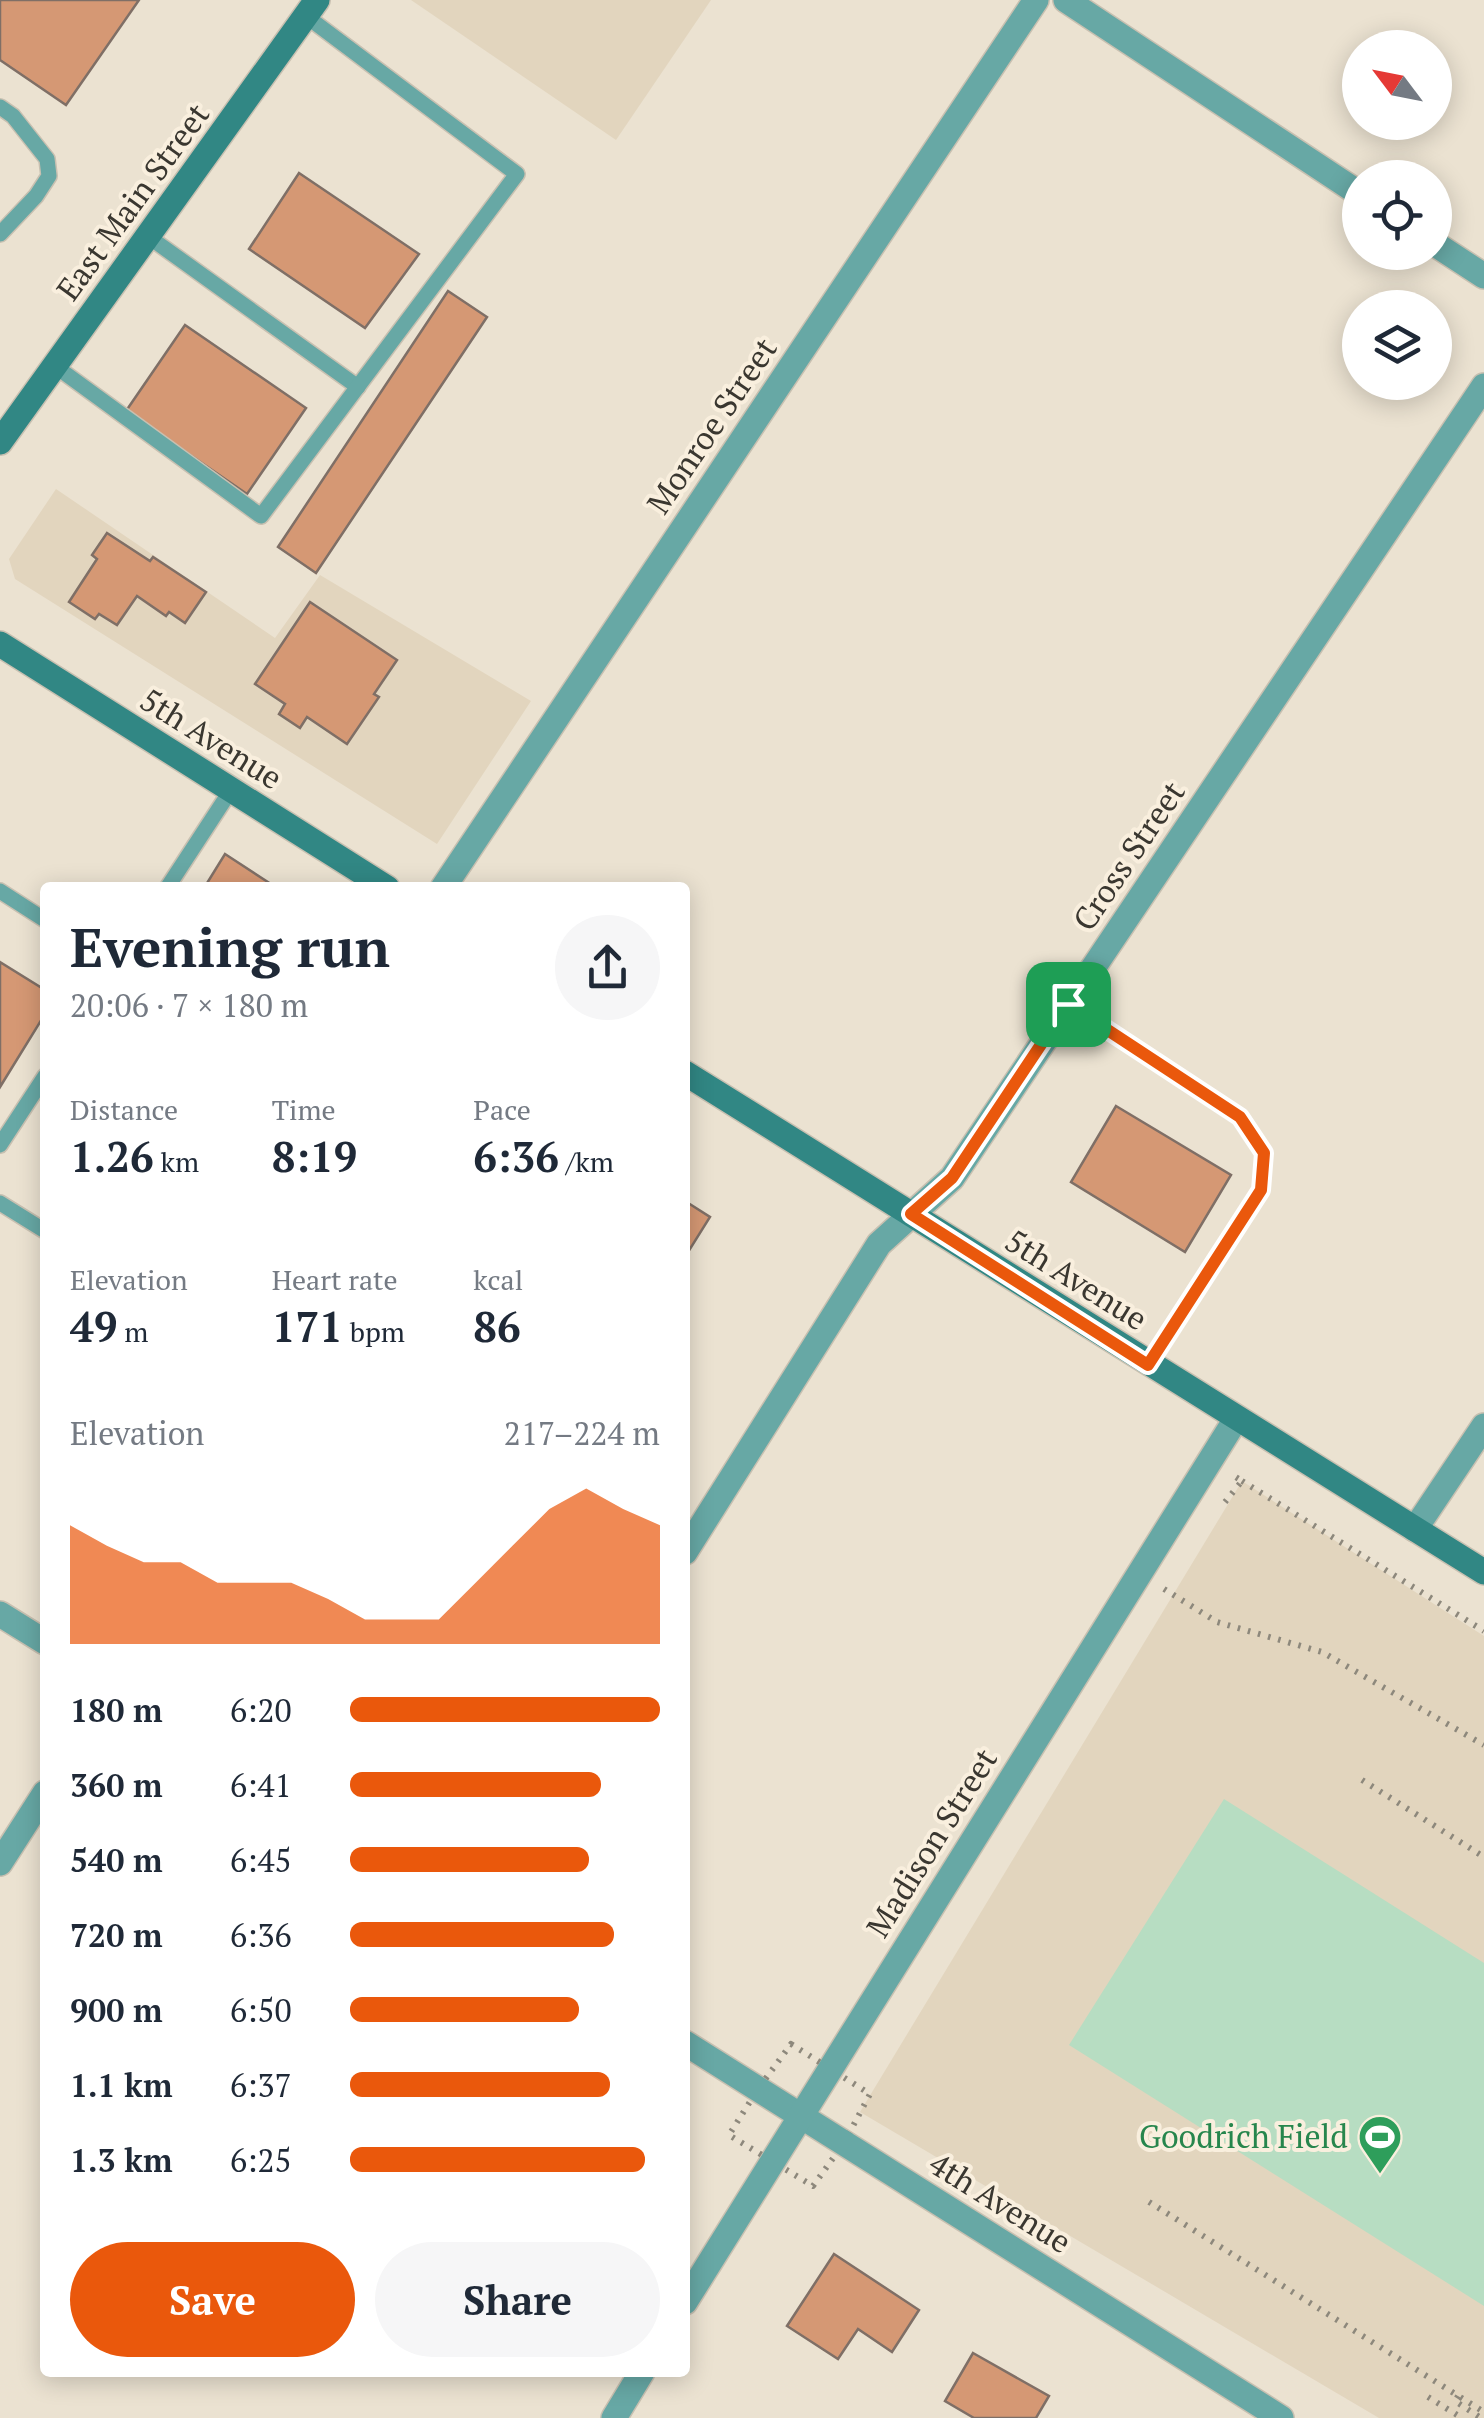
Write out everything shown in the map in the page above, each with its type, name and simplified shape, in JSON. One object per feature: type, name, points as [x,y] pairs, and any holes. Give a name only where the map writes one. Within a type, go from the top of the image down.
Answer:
[{"type":"main road","name":"East Main Street","points":[[0,442],[312,8]]},
{"type":"main road","name":"5th Avenue","points":[[0,644],[377,882]]},
{"type":"main road","name":"5th Avenue","points":[[690,1076],[1484,1572]]},
{"type":"street","name":"Monroe Street","points":[[447,882],[1036,0]]},
{"type":"street","points":[[1066,0],[1342,182]]},
{"type":"street","points":[[1452,255],[1484,276]]},
{"type":"street","name":"Cross Street","points":[[690,1544],[879,1244],[952,1178],[1484,386]]},
{"type":"street","name":"Madison Street","points":[[690,2294],[1236,1419]]},
{"type":"street","points":[[1415,1529],[1484,1426]]},
{"type":"street","points":[[0,1614],[40,1639]]},
{"type":"street","points":[[0,1863],[40,1800]]},
{"type":"street","name":"4th Avenue","points":[[690,2046],[1281,2418]]},
{"type":"street","points":[[614,2418],[639,2377]]},
{"type":"lane","points":[[54,366],[261,516],[517,174],[312,8]]},
{"type":"lane","points":[[0,106],[13,116],[47,159],[49,176],[0,234]]},
{"type":"lane","points":[[148,236],[358,387]]},
{"type":"lane","points":[[171,882],[230,790]]},
{"type":"lane","points":[[0,891],[40,917]]},
{"type":"lane","points":[[1068,1004],[1240,1117],[1264,1153],[1261,1190],[1148,1365]]},
{"type":"lane","points":[[0,1145],[40,1084]]},
{"type":"lane","points":[[0,1203],[40,1227]]},
{"type":"path","points":[[1242,1481],[1484,1631]]},
{"type":"path","points":[[1163,1588],[1218,1622],[1322,1652],[1484,1745]]},
{"type":"path","points":[[1362,1780],[1484,1857]]},
{"type":"path","points":[[1149,2202],[1458,2396],[1482,2415]]},
{"type":"path","points":[[1428,2397],[1462,2418]]},
{"type":"shaded area","points":[[411,0],[711,0],[616,140]]},
{"type":"shaded area","points":[[56,489],[275,638],[320,575],[531,701],[437,844],[15,579],[9,559]]},
{"type":"shaded area","points":[[1242,1481],[1484,1636],[1484,2418],[1379,2418],[860,2112]]},
{"type":"green space","name":"Goodrich Field","points":[[1224,1799],[1484,1963],[1484,2306],[1069,2045]]},
{"type":"building","points":[[0,0],[139,0],[66,105],[0,60]]},
{"type":"building","points":[[299,173],[419,254],[365,328],[249,249]]},
{"type":"building","points":[[448,291],[487,317],[316,573],[278,547]]},
{"type":"building","points":[[185,325],[306,408],[247,494],[126,411]]},
{"type":"building","points":[[107,533],[206,592],[185,623],[169,612],[166,616],[137,596],[117,625],[99,614],[95,619],[69,602],[97,559],[92,555]]},
{"type":"building","points":[[310,602],[397,660],[374,694],[379,697],[347,744],[307,717],[300,728],[279,714],[285,704],[255,684]]},
{"type":"building","points":[[225,854],[268,882],[208,882]]},
{"type":"building","points":[[0,962],[40,987],[40,1022],[0,1087]]},
{"type":"building","points":[[1116,1106],[1231,1175],[1185,1252],[1071,1182]]},
{"type":"building","points":[[690,1204],[710,1217],[690,1249]]},
{"type":"building","points":[[834,2254],[919,2310],[892,2352],[858,2329],[838,2359],[787,2326]]},
{"type":"building","points":[[973,2353],[1049,2396],[1036,2418],[974,2418],[945,2401]]},
{"type":"place","name":"Goodrich Field","points":[[1380,2175]]},
{"type":"route","points":[[1068,1004],[1240,1117],[1264,1153],[1261,1190],[1148,1365],[911,1214],[952,1178],[1068,1004]]}]
